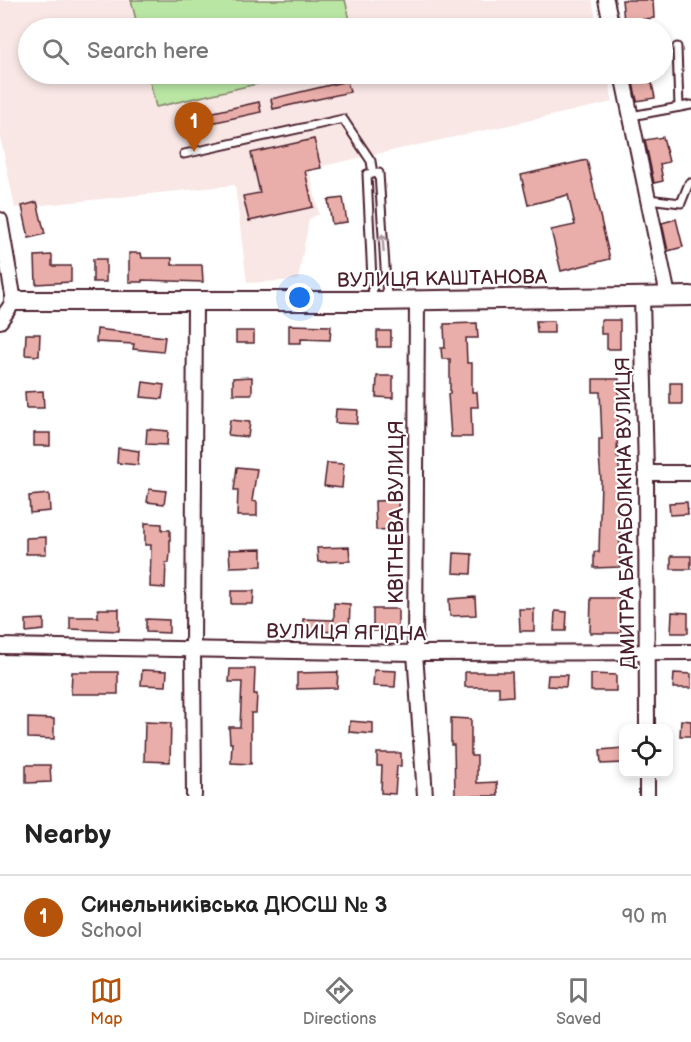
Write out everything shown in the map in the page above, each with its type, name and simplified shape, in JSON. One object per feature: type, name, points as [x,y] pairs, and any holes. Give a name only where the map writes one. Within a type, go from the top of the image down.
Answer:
[{"type":"street","points":[[606,0],[610,18]]},
{"type":"street","points":[[624,84],[668,296]]},
{"type":"street","points":[[0,220],[14,301],[0,321]]},
{"type":"street","name":"ВУЛИЦЯ КАШТАНОВА","points":[[14,301],[417,301],[691,296]]},
{"type":"street","name":"ДМИТРА БАРАБОЛКІНА ВУЛИЦЯ","points":[[642,297],[646,472],[647,724]]},
{"type":"street","name":"КВІТНЕВА ВУЛИЦЯ","points":[[417,301],[415,653],[425,796]]},
{"type":"street","points":[[194,796],[195,302]]},
{"type":"street","points":[[646,472],[691,473]]},
{"type":"street","name":"ВУЛИЦЯ ЯГІДНА","points":[[0,646],[415,653],[691,652]]},
{"type":"street","points":[[647,778],[647,796]]},
{"type":"lane","points":[[678,47],[678,107]]},
{"type":"lane","points":[[631,116],[691,105]]},
{"type":"lane","points":[[184,153],[343,119],[371,161],[372,174]]},
{"type":"lane","points":[[379,173],[380,301],[366,174],[379,173]]},
{"type":"lane","points":[[648,199],[681,203],[691,183]]},
{"type":"shaded area","points":[[0,0],[131,0],[136,18],[18,18],[18,84],[150,84],[156,107],[256,84],[609,84],[613,102],[309,169],[319,214],[309,219],[298,280],[247,283],[235,185],[15,208],[0,135]]},
{"type":"shaded area","points":[[345,0],[592,0],[596,18],[350,18]]},
{"type":"green space","points":[[131,0],[345,0],[350,18],[136,18]]},
{"type":"green space","points":[[150,84],[256,84],[156,107]]},
{"type":"building","points":[[622,0],[653,0],[654,18],[624,18]]},
{"type":"building","points":[[334,84],[348,84],[350,92],[273,109],[271,99]]},
{"type":"building","points":[[633,84],[652,84],[655,98],[637,101]]},
{"type":"building","points":[[259,102],[261,112],[184,129],[182,119]]},
{"type":"building","points":[[663,137],[669,162],[660,164],[663,181],[654,183],[645,140]]},
{"type":"building","points":[[314,139],[321,168],[305,171],[313,207],[249,221],[243,196],[260,193],[251,153]]},
{"type":"building","points":[[587,160],[610,259],[561,271],[551,230],[575,225],[568,195],[528,205],[521,175]]},
{"type":"building","points":[[343,198],[347,222],[332,224],[328,200]]},
{"type":"building","points":[[37,202],[45,234],[29,238],[22,206]]},
{"type":"building","points":[[676,219],[683,247],[668,251],[662,223]]},
{"type":"building","points":[[129,253],[141,253],[142,258],[172,258],[172,265],[202,265],[203,282],[142,280],[142,282],[129,282]]},
{"type":"building","points":[[52,255],[52,266],[71,266],[71,282],[36,284],[35,256]]},
{"type":"building","points":[[93,259],[106,259],[106,282],[93,282]]},
{"type":"building","points":[[601,320],[620,320],[620,349],[607,349],[607,334],[601,334]]},
{"type":"building","points":[[536,321],[554,321],[554,333],[537,333]]},
{"type":"building","points":[[477,323],[478,338],[466,338],[467,363],[472,363],[472,392],[477,392],[478,407],[471,407],[472,437],[451,437],[448,394],[450,394],[450,359],[442,359],[441,348],[445,348],[444,324]]},
{"type":"building","points":[[289,325],[331,326],[330,340],[301,339],[301,343],[289,343]]},
{"type":"building","points":[[97,329],[165,337],[163,352],[133,349],[134,344],[96,342]]},
{"type":"building","points":[[236,331],[254,331],[254,343],[236,343]]},
{"type":"building","points":[[377,331],[391,331],[391,347],[377,347]]},
{"type":"building","points":[[26,334],[40,334],[39,356],[25,355]]},
{"type":"building","points":[[377,376],[393,376],[393,398],[376,397]]},
{"type":"building","points":[[252,377],[252,394],[233,394],[233,378]]},
{"type":"building","points":[[593,379],[619,379],[617,457],[619,457],[620,567],[594,568],[594,552],[599,552],[601,481],[599,439],[602,439],[600,392],[593,392]]},
{"type":"building","points":[[143,382],[164,385],[162,399],[141,397]]},
{"type":"building","points":[[670,383],[682,383],[682,404],[670,404]]},
{"type":"building","points":[[43,391],[44,408],[26,408],[25,392]]},
{"type":"building","points":[[336,409],[358,410],[357,424],[335,423]]},
{"type":"building","points":[[230,420],[250,422],[248,437],[228,435]]},
{"type":"building","points":[[147,429],[168,431],[167,445],[146,444]]},
{"type":"building","points":[[34,433],[50,433],[50,446],[34,446]]},
{"type":"building","points":[[118,448],[139,451],[138,465],[117,463]]},
{"type":"building","points":[[327,463],[344,464],[342,488],[324,486]]},
{"type":"building","points":[[237,467],[257,469],[252,501],[257,502],[257,516],[237,516],[238,490],[234,490]]},
{"type":"building","points":[[149,489],[166,491],[164,504],[147,502]]},
{"type":"building","points":[[49,494],[50,511],[30,513],[29,496]]},
{"type":"building","points":[[398,500],[399,529],[376,530],[375,501]]},
{"type":"building","points":[[687,502],[688,514],[670,515],[669,503]]},
{"type":"building","points":[[145,523],[162,524],[162,530],[170,530],[170,553],[169,563],[166,563],[165,588],[150,587],[151,545],[145,545]]},
{"type":"building","points":[[46,537],[46,554],[26,554],[26,538]]},
{"type":"building","points":[[349,547],[350,561],[318,562],[317,548]]},
{"type":"building","points":[[262,549],[262,566],[230,567],[229,550]]},
{"type":"building","points":[[454,553],[472,554],[471,574],[453,573]]},
{"type":"building","points":[[671,556],[691,556],[691,569],[671,569]]},
{"type":"building","points":[[231,591],[254,591],[253,604],[231,604]]},
{"type":"building","points":[[475,597],[476,615],[450,616],[449,599]]},
{"type":"building","points":[[591,598],[619,598],[621,633],[590,633]]},
{"type":"building","points":[[334,603],[350,604],[349,632],[302,631],[303,619],[334,620]]},
{"type":"building","points":[[98,609],[119,609],[119,631],[70,629],[70,617],[98,617]]},
{"type":"building","points":[[373,609],[398,609],[398,631],[373,631]]},
{"type":"building","points":[[519,609],[534,609],[534,631],[520,631]]},
{"type":"building","points":[[555,611],[567,612],[566,631],[554,631]]},
{"type":"building","points":[[672,612],[688,613],[688,633],[671,633]]},
{"type":"building","points":[[44,619],[44,630],[26,632],[26,620]]},
{"type":"building","points":[[146,619],[169,620],[169,633],[146,632]]},
{"type":"building","points":[[230,669],[255,669],[254,694],[257,694],[256,713],[251,713],[251,764],[231,763],[232,743],[230,743],[229,727],[240,727],[242,682],[229,682]]},
{"type":"building","points":[[142,670],[167,671],[166,686],[141,685]]},
{"type":"building","points":[[374,670],[396,671],[395,687],[373,686]]},
{"type":"building","points":[[72,672],[118,672],[118,694],[71,694]]},
{"type":"building","points":[[338,672],[337,688],[297,689],[297,673]]},
{"type":"building","points":[[465,672],[512,672],[513,696],[499,697],[499,687],[465,687]]},
{"type":"building","points":[[674,673],[691,674],[691,688],[673,688]]},
{"type":"building","points":[[591,674],[616,675],[616,691],[591,691]]},
{"type":"building","points":[[548,675],[567,675],[566,687],[547,686]]},
{"type":"building","points":[[28,718],[54,719],[54,739],[28,738]]},
{"type":"building","points":[[451,718],[471,719],[471,756],[477,756],[477,783],[497,782],[498,796],[455,796]]},
{"type":"building","points":[[681,720],[691,721],[691,736],[680,736]]},
{"type":"building","points":[[350,721],[373,723],[373,734],[349,732]]},
{"type":"building","points":[[145,722],[171,723],[170,762],[144,761]]},
{"type":"building","points":[[619,748],[619,763],[601,764],[600,750]]},
{"type":"building","points":[[377,753],[401,753],[401,766],[397,766],[395,794],[381,793],[382,766],[377,766]]},
{"type":"building","points":[[26,765],[50,765],[51,782],[26,783]]},
{"type":"place","name":"Синельниківська ДЮСШ № 3","points":[[194,152]]}]
